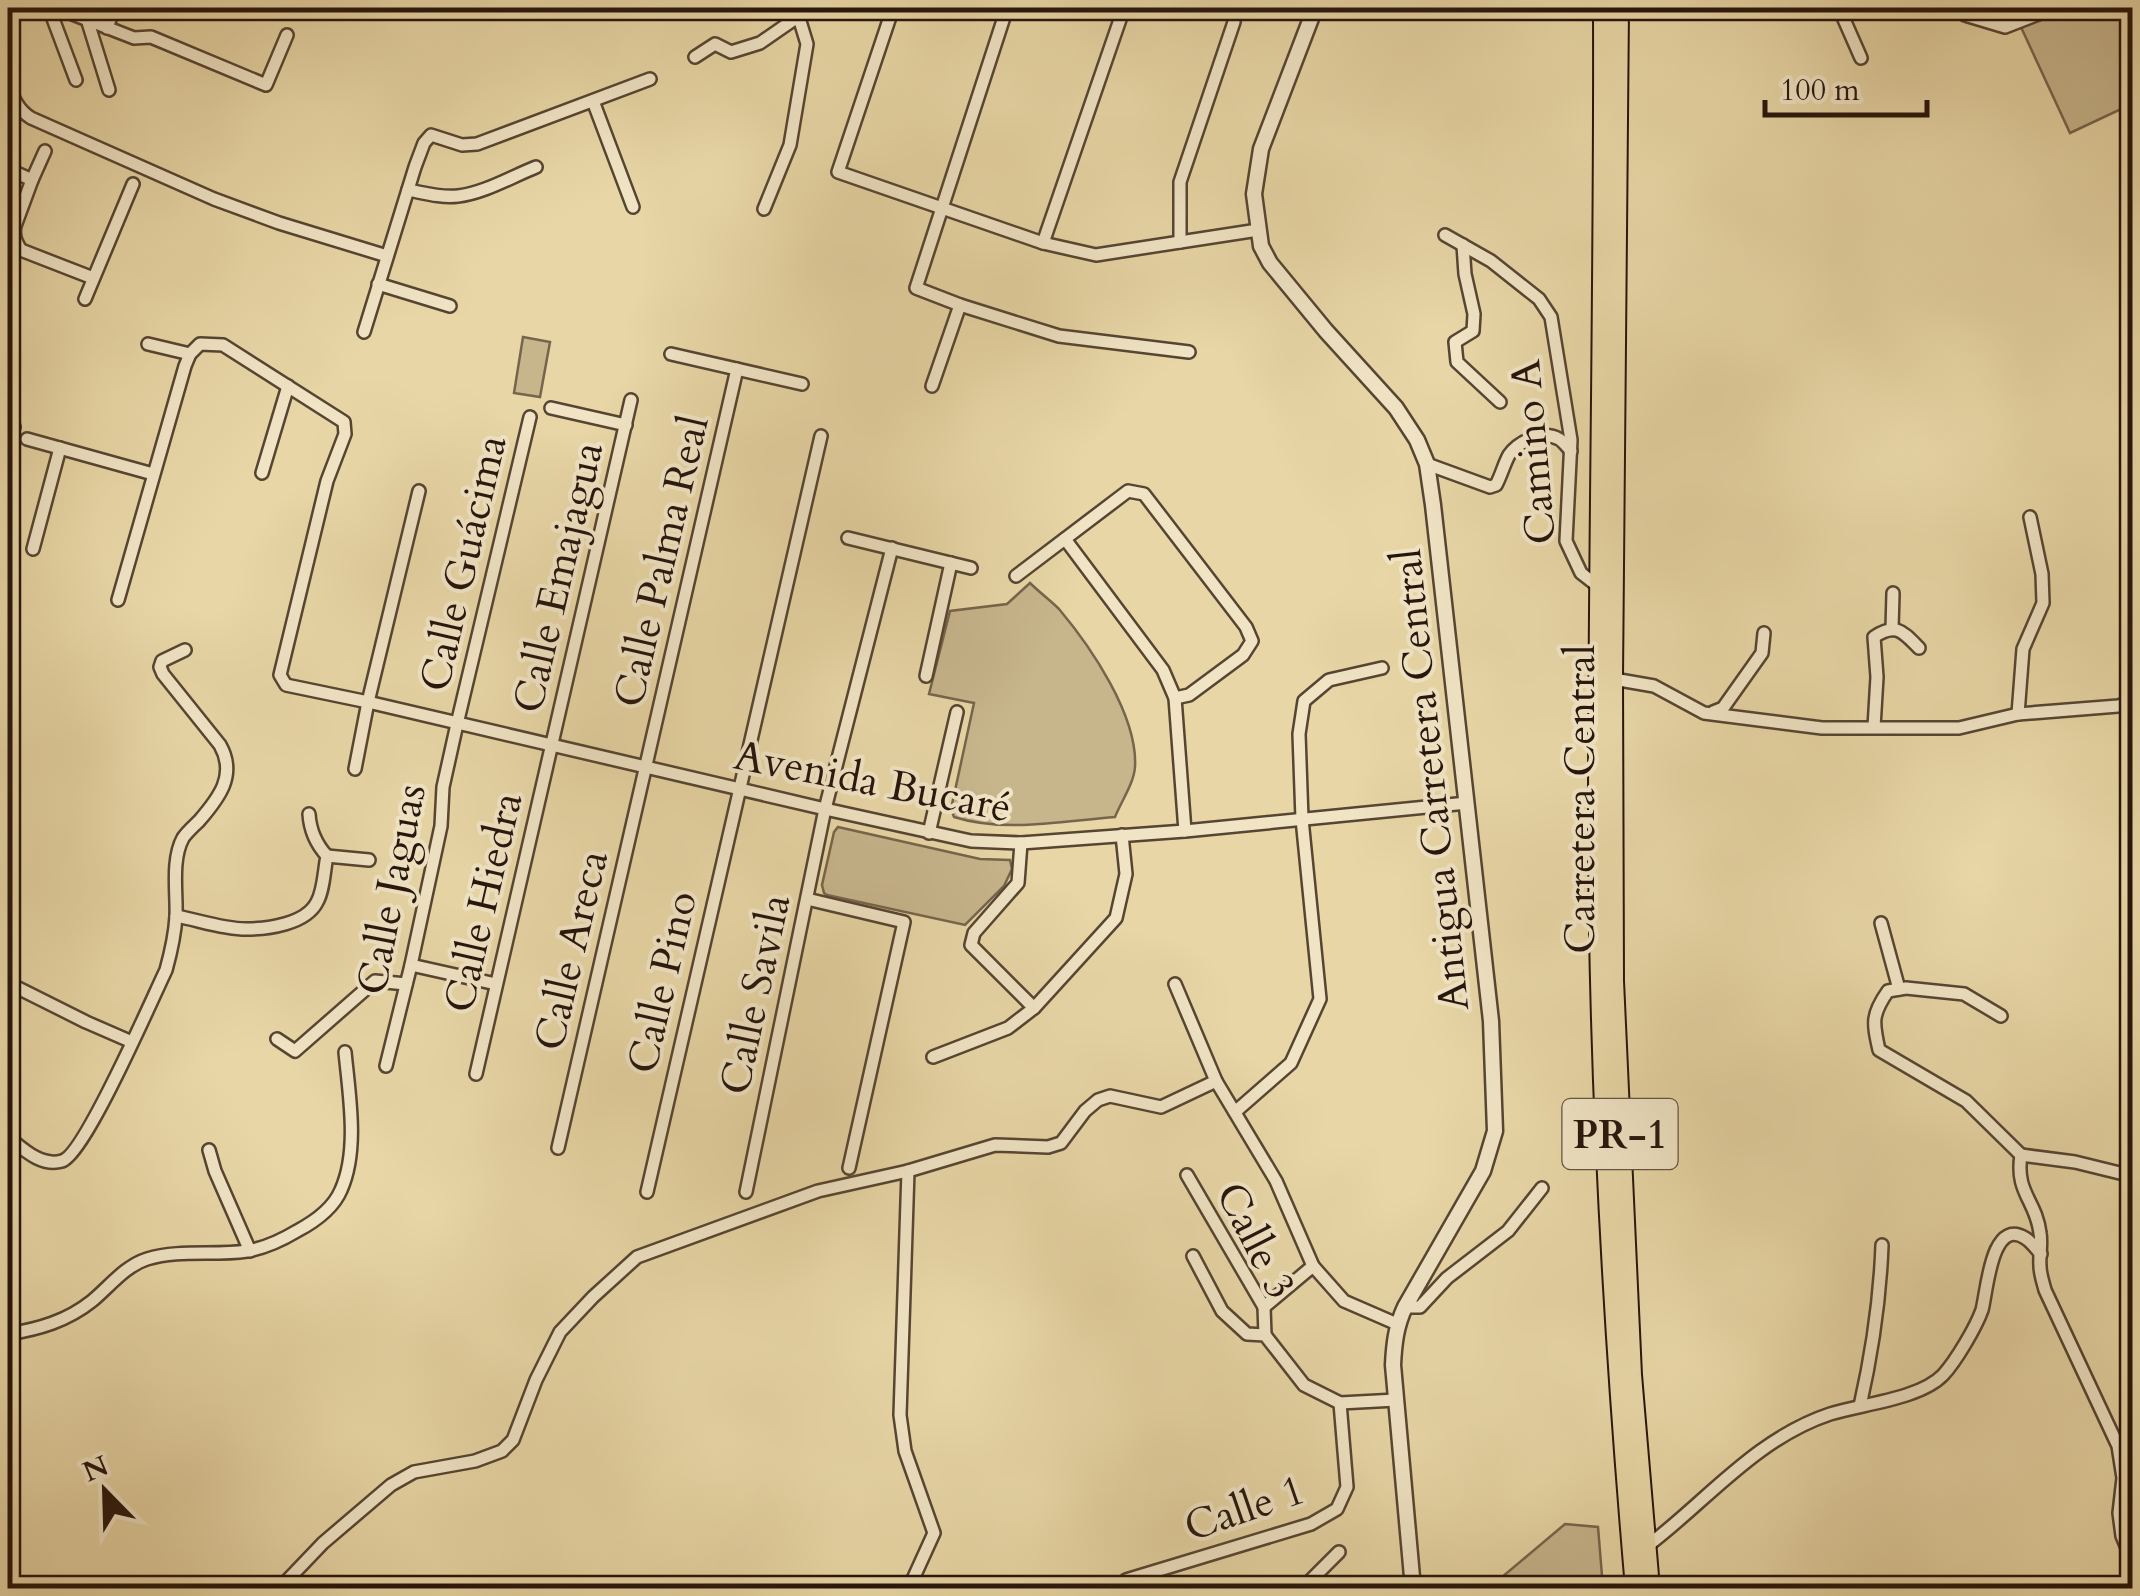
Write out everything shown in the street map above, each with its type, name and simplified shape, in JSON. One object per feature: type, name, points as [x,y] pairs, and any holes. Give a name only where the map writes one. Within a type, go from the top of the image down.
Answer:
[{"type":"highway","name":"Carretera Central","points":[[1603,8],[1600,586],[1606,678]]},
{"type":"highway","name":"Carretera Central","points":[[1619,8],[1606,678],[1598,820],[1605,1142],[1618,1374],[1639,1548],[1650,1588]]},
{"type":"highway","name":"Carretera Central","points":[[1635,1588],[1639,1548]]},
{"type":"street","points":[[8,15],[34,8]]},
{"type":"street","points":[[49,8],[76,80]]},
{"type":"street","points":[[57,8],[134,38],[151,37],[266,85],[287,35]]},
{"type":"street","points":[[107,28],[114,8]]},
{"type":"street","points":[[893,8],[838,172],[1044,244],[1096,255],[1258,230]]},
{"type":"street","points":[[1008,8],[916,288],[1059,336],[1190,352]]},
{"type":"street","points":[[1044,244],[1124,8]]},
{"type":"street","name":"Antigua Carretera Central","points":[[1315,8],[1261,150],[1254,194],[1258,230],[1270,263],[1396,408],[1427,464],[1492,1021],[1495,1130],[1483,1171],[1397,1324],[1393,1364],[1413,1588]]},
{"type":"street","points":[[1839,8],[1860,58]]},
{"type":"street","points":[[1959,8],[1965,15],[2005,27],[2054,8]]},
{"type":"street","points":[[695,56],[716,44],[731,52],[752,46],[798,12],[808,44],[790,145],[764,209]]},
{"type":"street","points":[[86,19],[110,90]]},
{"type":"street","points":[[1180,242],[1180,182],[1234,22]]},
{"type":"street","points":[[364,332],[408,190],[424,143],[431,135],[462,145],[476,144],[650,79]]},
{"type":"street","points":[[8,84],[16,104],[31,118],[214,199],[388,256]]},
{"type":"street","points":[[592,100],[634,207]]},
{"type":"street","points":[[46,152],[14,234],[21,250],[93,278]]},
{"type":"street","points":[[408,190],[455,197],[536,167]]},
{"type":"street","points":[[8,169],[32,180]]},
{"type":"street","points":[[85,299],[133,184]]},
{"type":"street","name":"Camino A","points":[[1445,236],[1491,261],[1539,298],[1551,316],[1571,440],[1566,540],[1580,573],[1600,586]]},
{"type":"street","points":[[1463,245],[1474,314],[1473,331],[1455,342],[1457,362],[1500,402]]},
{"type":"street","points":[[378,284],[450,306]]},
{"type":"street","points":[[932,386],[960,305]]},
{"type":"street","points":[[118,600],[180,378],[202,343],[223,344],[288,386],[262,473]]},
{"type":"street","points":[[148,344],[193,352]]},
{"type":"street","points":[[672,354],[802,384]]},
{"type":"street","name":"Calle Palma Real","points":[[646,766],[737,369]]},
{"type":"street","name":"Avenida Bucaré","points":[[288,386],[344,422],[345,434],[327,481],[280,675],[286,685],[972,841],[1021,843],[1122,836],[1467,803]]},
{"type":"street","name":"Calle Emajagua","points":[[552,745],[630,400]]},
{"type":"street","name":"Calle Emajagua","points":[[551,408],[626,424]]},
{"type":"street","points":[[8,412],[14,427],[8,442]]},
{"type":"street","name":"Calle Guácima","points":[[457,724],[530,417]]},
{"type":"street","name":"Calle Pino","points":[[648,1192],[821,436]]},
{"type":"street","points":[[1427,464],[1490,487],[1496,485],[1508,456],[1524,442],[1550,436],[1570,451]]},
{"type":"street","points":[[27,439],[152,474]]},
{"type":"street","points":[[33,550],[60,448]]},
{"type":"street","points":[[1016,576],[1128,491],[1144,494],[1252,640],[1243,655],[1189,695],[1175,698]]},
{"type":"street","points":[[355,769],[420,492]]},
{"type":"street","points":[[2018,714],[2023,649],[2043,602],[2042,574],[2030,517]]},
{"type":"street","points":[[848,538],[972,568]]},
{"type":"street","points":[[1065,539],[1163,670],[1175,698],[1185,831]]},
{"type":"street","name":"Calle Savila","points":[[746,1192],[825,809],[892,548]]},
{"type":"street","points":[[926,676],[950,563]]},
{"type":"street","points":[[1892,628],[1894,593]]},
{"type":"street","points":[[1874,727],[1874,637],[1892,628],[1919,648]]},
{"type":"street","points":[[1709,714],[1724,708],[1762,653],[1764,632]]},
{"type":"street","points":[[8,1136],[38,1159],[60,1162],[68,1158],[94,1118],[166,970],[172,949],[176,871],[182,839],[212,805],[228,772],[227,757],[220,745],[160,667],[162,662],[185,650]]},
{"type":"street","points":[[1235,1112],[1292,1063],[1320,999],[1302,819],[1300,734],[1304,701],[1329,680],[1382,668]]},
{"type":"street","points":[[1606,678],[1654,686],[1704,713],[1822,728],[1959,728],[2018,714],[2132,702]]},
{"type":"street","points":[[929,833],[957,712]]},
{"type":"street","name":"Calle Jaguas","points":[[386,1066],[441,826],[444,787],[457,724]]},
{"type":"street","name":"Calle Hiedra","points":[[476,1074],[552,745]]},
{"type":"street","name":"Calle Areca","points":[[558,1148],[646,766]]},
{"type":"street","points":[[309,814],[317,845],[327,856],[370,860]]},
{"type":"street","points":[[932,1057],[1008,1028],[1034,1008],[1116,918],[1126,874],[1122,836]]},
{"type":"street","points":[[1021,843],[1018,883],[974,933],[971,945],[1034,1008]]},
{"type":"street","points":[[176,916],[244,930],[296,920],[318,901],[327,856]]},
{"type":"street","points":[[807,899],[904,922],[849,1168]]},
{"type":"street","points":[[1881,923],[1899,989]]},
{"type":"street","points":[[411,965],[496,984]]},
{"type":"street","points":[[277,1039],[296,1051],[375,981],[406,984]]},
{"type":"street","points":[[8,983],[132,1042]]},
{"type":"street","points":[[1175,984],[1216,1082],[1276,1181],[1313,1266],[1344,1301],[1397,1324]]},
{"type":"street","points":[[2001,1016],[1964,994],[1906,988],[1888,991],[1876,1009],[1873,1025],[1879,1050],[1966,1101],[2021,1154],[2132,1176]]},
{"type":"street","points":[[8,1334],[39,1329],[69,1316],[144,1260],[170,1254],[250,1251],[312,1223],[341,1190],[348,1162],[352,1124],[345,1052]]},
{"type":"street","points":[[280,1588],[323,1543],[391,1486],[414,1472],[475,1461],[502,1451],[514,1440],[536,1380],[560,1332],[636,1257],[818,1191],[908,1171],[995,1145],[1048,1147],[1060,1143],[1085,1110],[1110,1096],[1162,1107],[1216,1082]]},
{"type":"street","points":[[209,1150],[250,1251]]},
{"type":"street","points":[[2021,1154],[2018,1174],[2036,1214],[2045,1290],[2118,1446],[2124,1478],[2119,1514],[2122,1536],[2132,1560]]},
{"type":"street","points":[[908,1171],[900,1415],[905,1451],[934,1532],[910,1588]]},
{"type":"street","name":"Calle 3","points":[[1186,1175],[1264,1308],[1265,1335]]},
{"type":"street","points":[[1405,1307],[1420,1307],[1446,1278],[1508,1231],[1542,1188]]},
{"type":"street","points":[[1639,1548],[1772,1444],[1828,1415],[1924,1389],[1939,1379],[1955,1361],[1981,1314],[1995,1248],[2002,1239],[2014,1234],[2023,1236],[2041,1254]]},
{"type":"street","points":[[1860,1406],[1880,1298],[1882,1245]]},
{"type":"street","points":[[1193,1256],[1222,1311],[1246,1334],[1265,1335],[1304,1385],[1340,1403],[1396,1400]]},
{"type":"street","points":[[1264,1308],[1313,1266]]},
{"type":"street","name":"Calle 1","points":[[1126,1580],[1311,1524],[1337,1509],[1346,1487],[1340,1403]]},
{"type":"street","points":[[1303,1588],[1339,1552]]},
{"type":"shaded area","points":[[2063,8],[2132,8],[2132,104],[2070,133],[2020,25]]},
{"type":"shaded area","points":[[523,337],[550,342],[540,397],[514,393]]},
{"type":"shaded area","points":[[1030,583],[1059,609],[1085,643],[1110,683],[1129,726],[1135,767],[1115,817],[993,824],[954,817],[951,809],[974,703],[929,694],[950,611],[1007,604]]},
{"type":"shaded area","points":[[838,827],[980,859],[1010,860],[1012,869],[1004,886],[965,925],[827,895],[822,885]]},
{"type":"shaded area","points":[[1565,1524],[1598,1527],[1603,1588],[1489,1588]]}]
